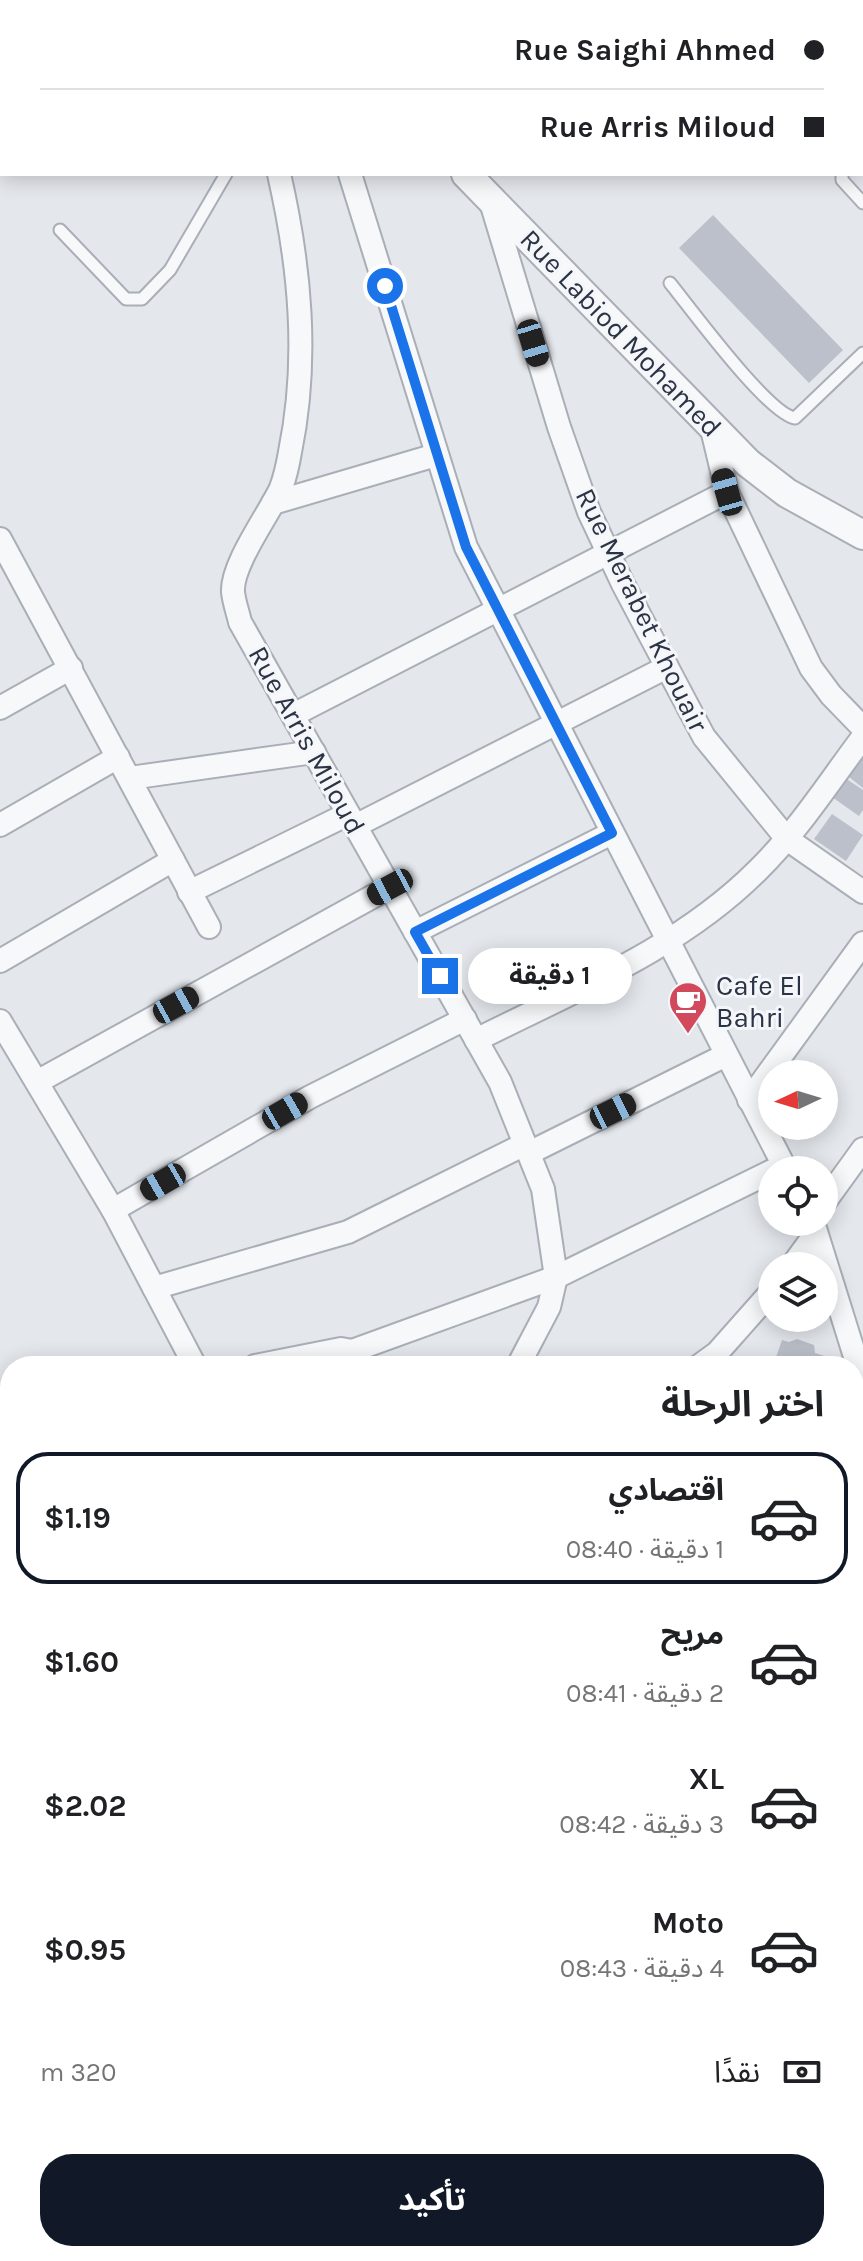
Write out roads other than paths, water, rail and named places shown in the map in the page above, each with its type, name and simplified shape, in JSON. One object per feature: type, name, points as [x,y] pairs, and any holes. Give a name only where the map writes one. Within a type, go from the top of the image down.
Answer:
[{"type":"street","name":"Rue Arris Miloud","points":[[279,176],[293,237],[301,301],[300,365],[291,450],[282,485],[240,565],[232,590],[240,622],[500,1082],[543,1189],[556,1277],[549,1307],[523,1356]]},
{"type":"street","points":[[351,176],[466,547],[749,1100],[773,1156]]},
{"type":"street","name":"Rue Labiod Mohamed","points":[[486,186],[748,463],[787,493],[859,526]]},
{"type":"street","name":"Rue Merabet Khouair","points":[[486,186],[559,427],[589,512],[704,737],[787,839],[863,892]]},
{"type":"street","points":[[711,425],[727,492],[811,668],[831,695],[863,728]]},
{"type":"street","points":[[273,503],[436,455]]},
{"type":"street","points":[[293,715],[727,492]]},
{"type":"street","points":[[0,539],[209,927]]},
{"type":"street","points":[[189,892],[352,820],[667,667]]},
{"type":"street","points":[[0,708],[71,668]]},
{"type":"street","points":[[476,1040],[668,943],[756,872],[787,839],[863,737]]},
{"type":"street","points":[[130,778],[314,752]]},
{"type":"street","points":[[0,825],[118,757]]},
{"type":"street","points":[[415,932],[612,833]]},
{"type":"street","points":[[0,961],[173,860]]},
{"type":"street","points":[[37,1082],[390,887]]},
{"type":"street","points":[[749,1100],[863,943]]},
{"type":"street","points":[[113,1210],[310,1097],[465,1019]]},
{"type":"street","points":[[0,1021],[113,1210],[190,1356]]},
{"type":"street","points":[[154,1288],[348,1232],[726,1055]]},
{"type":"street","points":[[838,1184],[863,1149]]},
{"type":"street","points":[[359,1356],[556,1277],[758,1179]]},
{"type":"street","points":[[818,1236],[855,1356]]},
{"type":"street","points":[[713,1356],[758,1307]]},
{"type":"street","points":[[296,1356],[320,1350],[341,1356]]},
{"type":"lane","points":[[60,230],[126,299],[142,299],[170,270],[225,176]]},
{"type":"lane","points":[[842,176],[842,180],[863,203]]},
{"type":"lane","points":[[670,283],[755,387],[785,416],[795,418],[863,353]]},
{"type":"place","name":"Cafe El Bahri","points":[[688,1035]]}]
